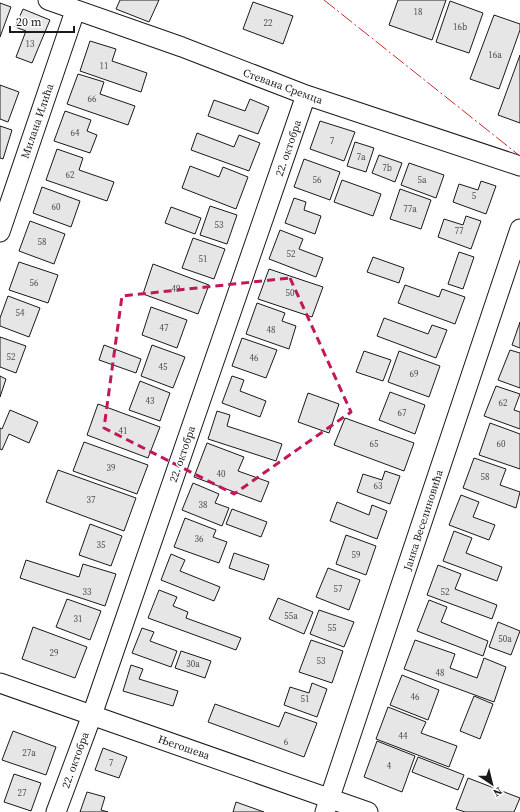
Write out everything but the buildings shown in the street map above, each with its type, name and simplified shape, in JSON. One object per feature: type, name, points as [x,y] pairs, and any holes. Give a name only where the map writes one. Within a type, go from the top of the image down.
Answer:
[{"type":"street","name":"Стевана Сремца","points":[[48,0],[75,11],[182,48],[306,95],[520,166]]},
{"type":"street","name":"Милана Илића","points":[[0,232],[75,11]]},
{"type":"street","name":"22. октобра","points":[[56,812],[92,715],[306,95]]},
{"type":"street","name":"Јанка Веселиновића","points":[[327,805],[520,229]]},
{"type":"street","name":"Његошева","points":[[0,683],[92,715],[327,805],[368,812]]},
{"type":"highlighted area","points":[[290,278],[351,412],[234,494],[104,428],[122,296]]},
{"type":"power","points":[[324,0],[520,156]]}]
